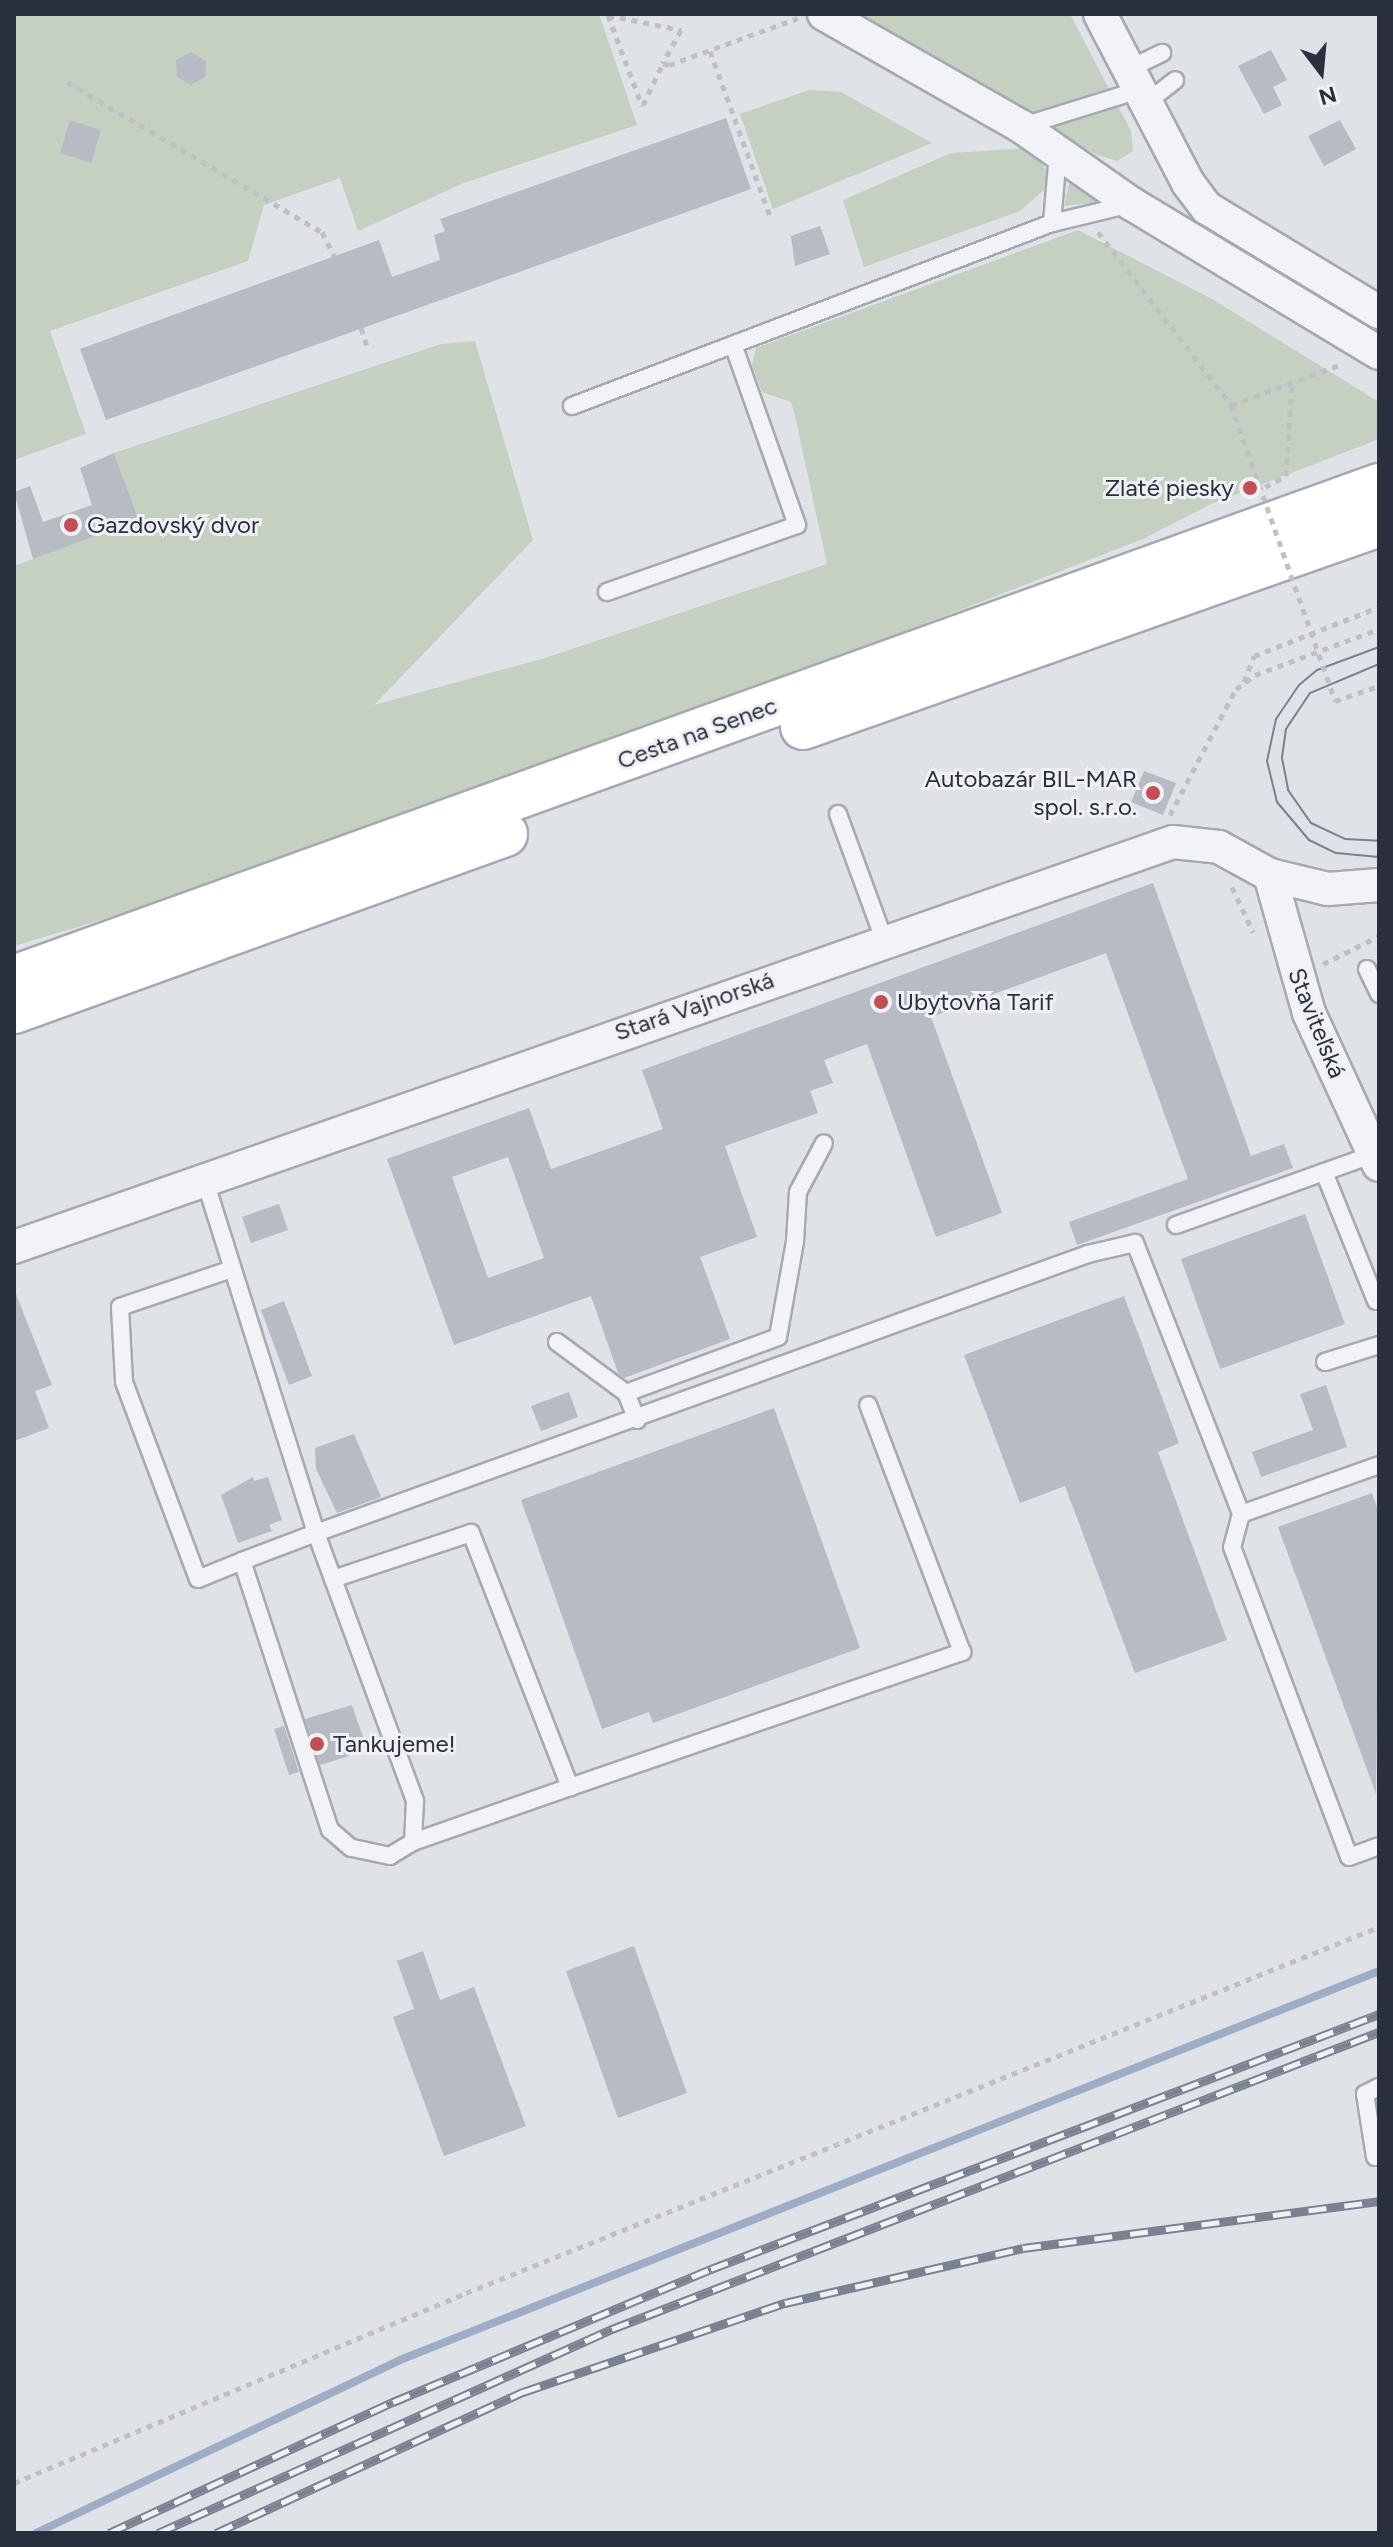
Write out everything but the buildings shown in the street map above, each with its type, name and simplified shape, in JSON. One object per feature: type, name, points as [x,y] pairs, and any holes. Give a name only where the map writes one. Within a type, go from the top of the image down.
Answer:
[{"type":"main road","name":"Cesta na Senec","points":[[14,978],[1379,486]]},
{"type":"main road","name":"Cesta na Senec","points":[[14,1011],[1379,524]]},
{"type":"street","points":[[824,14],[1022,127],[1132,204],[1379,353]]},
{"type":"street","points":[[1100,14],[1188,183],[1207,208],[1379,312]]},
{"type":"street","name":"Stará Vajnorská","points":[[14,1247],[206,1184],[884,940],[1173,842],[1219,847],[1270,875],[1328,889],[1379,885]]},
{"type":"street","name":"Staviteľská","points":[[1270,875],[1309,1013],[1376,1160]]},
{"type":"lane","points":[[1138,87],[1162,53]]},
{"type":"lane","points":[[1022,127],[1138,87],[1175,80]]},
{"type":"lane","points":[[1052,223],[1058,153]]},
{"type":"lane","points":[[572,406],[734,347],[1052,223],[1132,204]]},
{"type":"lane","points":[[1187,238],[1207,208]]},
{"type":"lane","points":[[607,592],[797,525],[734,347]]},
{"type":"lane","points":[[838,814],[884,940]]},
{"type":"lane","points":[[1367,969],[1379,994]]},
{"type":"lane","points":[[626,1393],[778,1337],[795,1242],[798,1192],[824,1143]]},
{"type":"lane","points":[[1176,1225],[1324,1172],[1376,1160]]},
{"type":"lane","points":[[1324,1172],[1376,1301]]},
{"type":"lane","points":[[206,1184],[316,1533],[415,1801],[413,1842]]},
{"type":"lane","points":[[232,1269],[120,1307],[124,1382],[198,1579],[316,1533],[637,1420],[1088,1254],[1135,1243],[1241,1514],[1232,1547],[1349,1857],[1379,1846]]},
{"type":"lane","points":[[557,1342],[626,1393],[637,1420]]},
{"type":"lane","points":[[1325,1362],[1379,1345]]},
{"type":"lane","points":[[242,1561],[330,1830],[351,1848],[390,1856],[413,1842],[962,1652],[868,1405]]},
{"type":"lane","points":[[1241,1514],[1379,1465]]},
{"type":"lane","points":[[333,1579],[471,1533],[570,1787]]},
{"type":"lane","points":[[1375,2157],[1365,2094],[1379,2087]]},
{"type":"path","points":[[663,63],[710,51],[805,14]]},
{"type":"path","points":[[608,15],[681,30],[642,106],[608,15]]},
{"type":"path","points":[[710,51],[771,219]]},
{"type":"path","points":[[67,82],[322,232],[334,256]]},
{"type":"path","points":[[1097,231],[1231,405],[1335,701],[1379,686]]},
{"type":"path","points":[[361,328],[367,347]]},
{"type":"path","points":[[1231,405],[1342,364]]},
{"type":"path","points":[[1286,476],[1292,381]]},
{"type":"path","points":[[1243,683],[1254,656],[1379,607]]},
{"type":"path","points":[[1140,853],[1172,813],[1236,689],[1243,683],[1317,651],[1379,629]]},
{"type":"path","points":[[1297,976],[1379,936]]},
{"type":"path","points":[[14,2483],[466,2293],[1379,1927]]},
{"type":"green space","points":[[14,14],[599,14],[637,125],[464,183],[358,231],[340,178],[264,205],[248,261],[50,331],[86,434],[14,460]]},
{"type":"green space","points":[[853,14],[1070,14],[1131,131],[1133,151],[1117,161],[1095,154]]},
{"type":"green space","points":[[809,90],[841,92],[932,143],[773,209],[740,114]]},
{"type":"green space","points":[[1031,148],[1046,170],[1045,189],[1020,211],[864,267],[843,200],[951,153]]},
{"type":"green space","points":[[1071,175],[1108,201],[1064,206]]},
{"type":"green space","points":[[1078,230],[1212,299],[1379,402],[1379,439],[1211,504],[1143,539],[355,844],[14,946],[14,566],[139,520],[114,453],[441,344],[475,341],[533,540],[374,705],[545,658],[827,564],[791,402],[762,392],[752,365],[756,348]]},
{"type":"waterway","points":[[36,2533],[400,2360],[1379,1971]]},
{"type":"tram line","points":[[1379,647],[1317,670],[1299,685],[1276,719],[1267,761],[1277,802],[1309,840],[1336,853],[1379,857]]},
{"type":"tram line","points":[[1379,664],[1310,693],[1286,729],[1282,758],[1288,790],[1311,823],[1345,839],[1379,841]]},
{"type":"railway","points":[[109,2533],[393,2402],[711,2269],[1379,2014]]},
{"type":"railway","points":[[158,2533],[612,2329],[1379,2032]]},
{"type":"railway","points":[[216,2533],[523,2392],[785,2303],[1023,2248],[1379,2201]]},
{"type":"place","name":"Zlaté piesky","points":[[1250,488]]},
{"type":"place","name":"Gazdovský dvor","points":[[71,525]]},
{"type":"place","name":"Autobazár BIL-MAR spol. s.r.o.","points":[[1153,793]]},
{"type":"place","name":"Ubytovňa Tarif","points":[[881,1002]]},
{"type":"place","name":"Tankujeme!","points":[[317,1744]]}]
